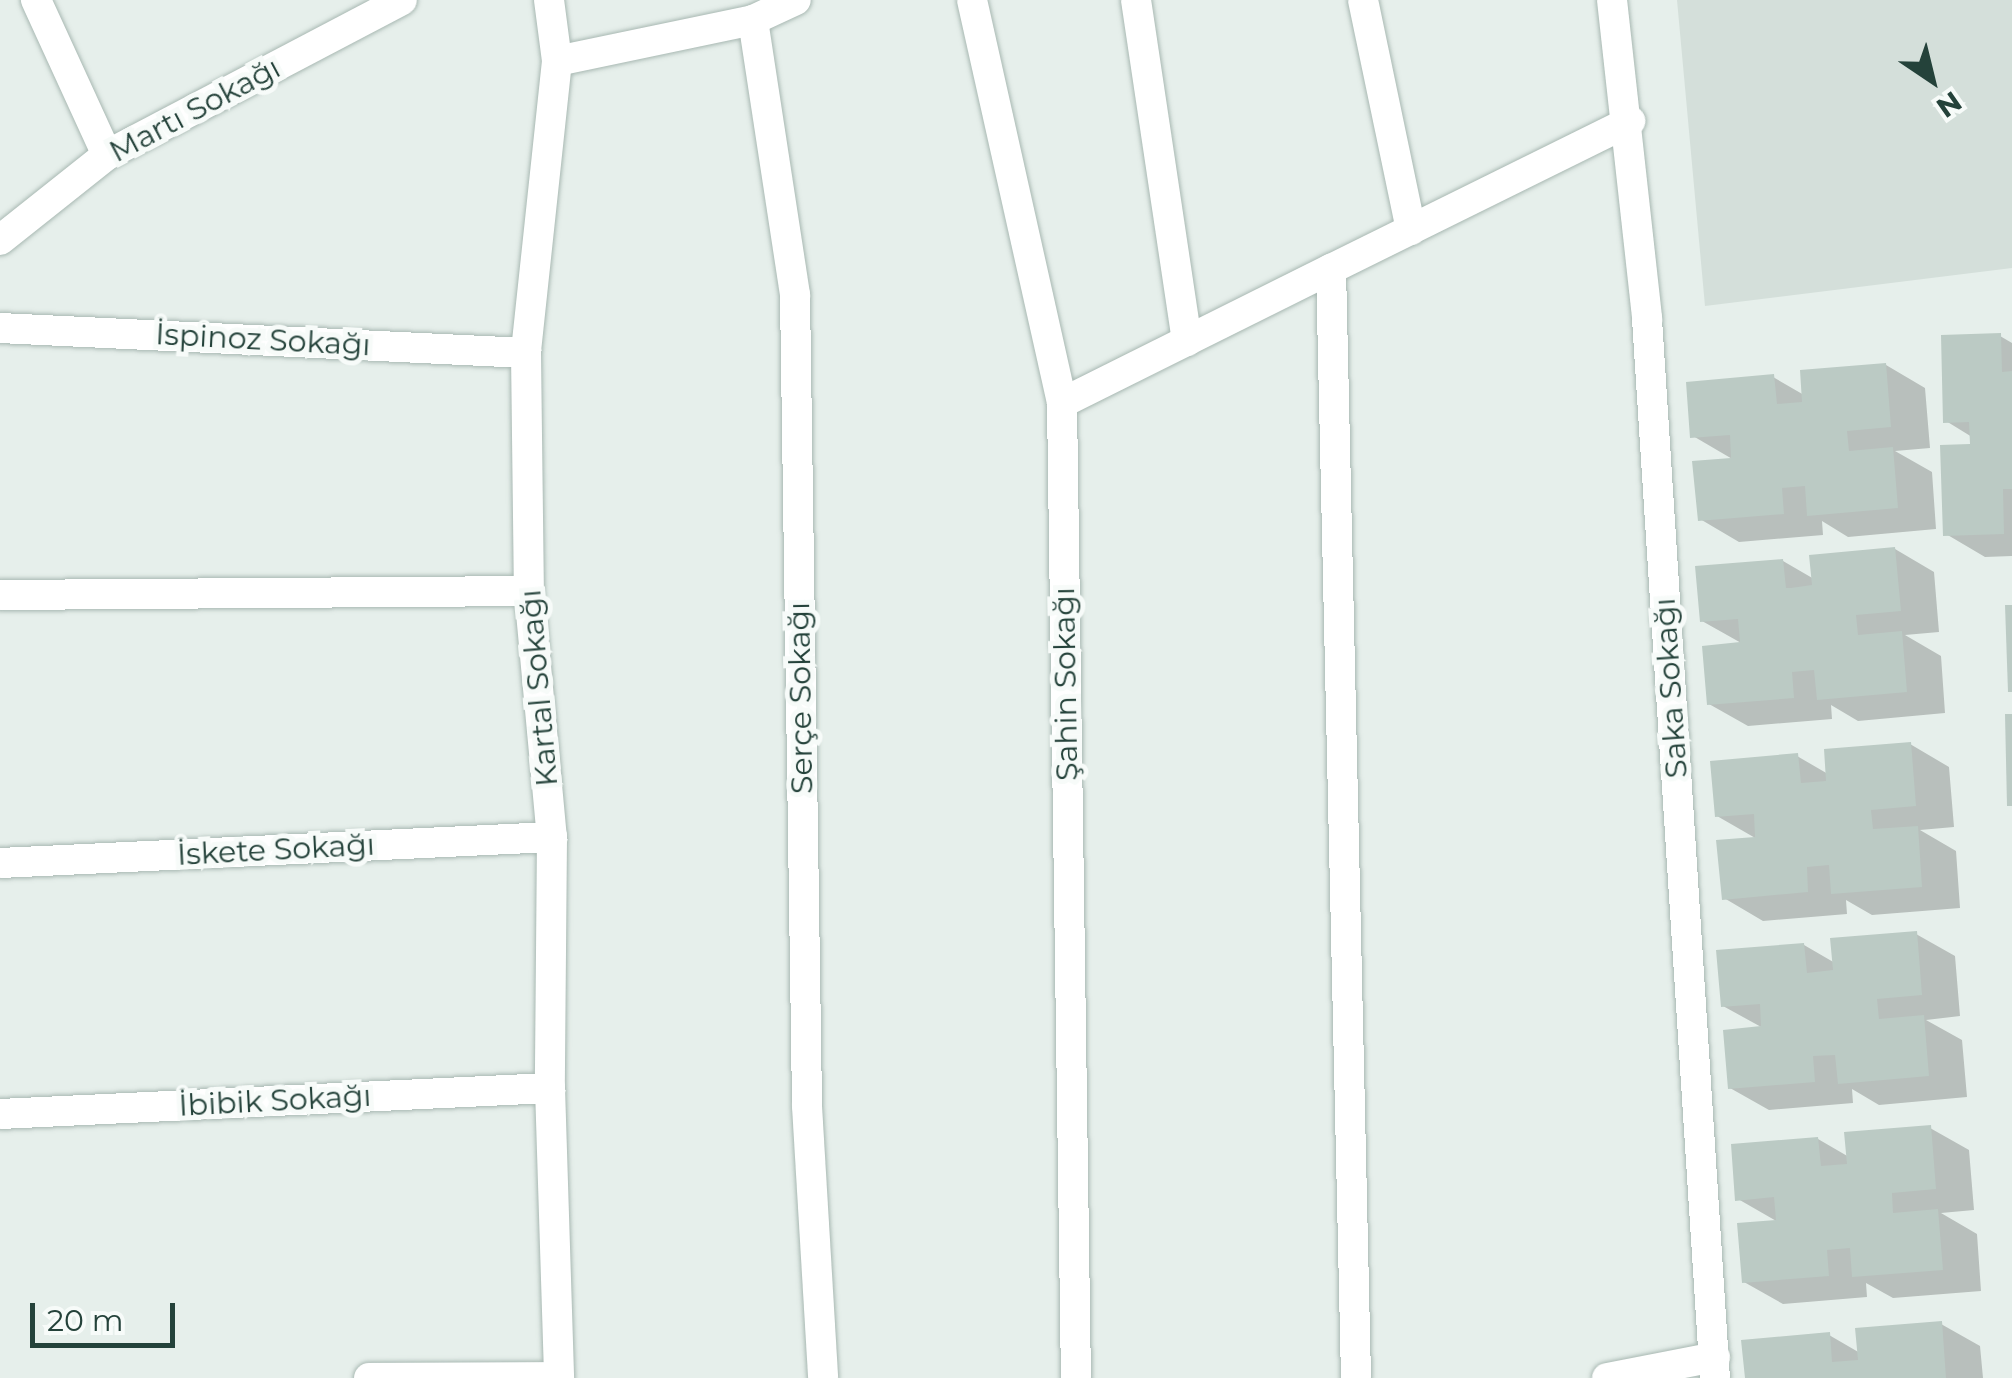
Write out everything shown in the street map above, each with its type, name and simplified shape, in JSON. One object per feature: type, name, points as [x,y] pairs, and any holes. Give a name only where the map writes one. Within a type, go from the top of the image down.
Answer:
[{"type":"street","points":[[36,0],[107,155]]},
{"type":"street","name":"Martı Sokağı","points":[[0,240],[107,155],[402,0]]},
{"type":"street","name":"Kartal Sokağı","points":[[549,0],[557,61],[526,353],[529,592],[552,837],[550,1088],[559,1377]]},
{"type":"street","points":[[557,61],[753,20],[796,0]]},
{"type":"street","name":"Şahin Sokağı","points":[[972,0],[1062,403],[1076,1378]]},
{"type":"street","points":[[1136,0],[1187,341]]},
{"type":"street","points":[[1364,0],[1411,230]]},
{"type":"street","name":"Saka Sokağı","points":[[1612,0],[1630,121],[1715,1367]]},
{"type":"street","name":"Serçe Sokağı","points":[[753,20],[795,295],[807,1106],[823,1378]]},
{"type":"street","points":[[1062,403],[1630,121]]},
{"type":"street","points":[[1331,269],[1356,1378]]},
{"type":"street","name":"İspinoz Sokağı","points":[[0,328],[526,353]]},
{"type":"street","points":[[0,595],[529,592]]},
{"type":"street","name":"İskete Sokağı","points":[[0,863],[552,837]]},
{"type":"street","name":"İbibik Sokağı","points":[[0,1114],[550,1088]]},
{"type":"street","points":[[1608,1378],[1715,1367]]},
{"type":"street","points":[[369,1378],[559,1377]]},
{"type":"shaded area","points":[[1677,0],[2012,0],[2012,268],[1705,306]]},
{"type":"building","points":[[2001,333],[2002,372],[2012,371],[2012,489],[2003,489],[2004,534],[1943,536],[1940,445],[1970,444],[1969,422],[1943,423],[1941,335]]},
{"type":"building","points":[[1886,363],[1891,427],[1847,431],[1849,451],[1893,447],[1898,508],[1807,516],[1805,486],[1782,488],[1784,514],[1698,521],[1692,461],[1731,458],[1730,435],[1690,438],[1686,382],[1774,374],[1777,404],[1802,402],[1800,370]]},
{"type":"building","points":[[1895,547],[1901,611],[1856,615],[1858,635],[1902,631],[1907,692],[1817,700],[1814,670],[1792,672],[1794,698],[1707,705],[1702,646],[1740,642],[1738,619],[1700,622],[1695,566],[1783,559],[1786,588],[1791,588],[1812,585],[1809,555]]},
{"type":"building","points":[[2005,605],[2012,605],[2012,692],[2008,692]]},
{"type":"building","points":[[2005,714],[2012,714],[2012,806],[2007,806]]},
{"type":"building","points":[[1911,742],[1916,806],[1871,810],[1873,829],[1918,826],[1922,887],[1831,894],[1829,865],[1807,867],[1808,892],[1722,900],[1716,840],[1755,837],[1754,814],[1715,817],[1710,761],[1798,753],[1801,783],[1826,781],[1824,749]]},
{"type":"building","points":[[1917,931],[1922,995],[1877,999],[1879,1019],[1924,1015],[1929,1076],[1838,1084],[1835,1055],[1813,1056],[1815,1082],[1728,1089],[1723,1030],[1761,1026],[1760,1004],[1721,1007],[1716,950],[1804,943],[1807,973],[1833,970],[1830,938]]},
{"type":"building","points":[[1931,1125],[1936,1189],[1892,1193],[1893,1213],[1938,1209],[1943,1270],[1852,1277],[1850,1248],[1827,1250],[1829,1276],[1742,1283],[1737,1223],[1776,1220],[1774,1197],[1735,1201],[1731,1144],[1818,1137],[1821,1166],[1847,1164],[1844,1132]]},
{"type":"building","points":[[1942,1321],[1946,1378],[1745,1378],[1741,1340],[1830,1332],[1832,1362],[1858,1360],[1855,1328]]}]
